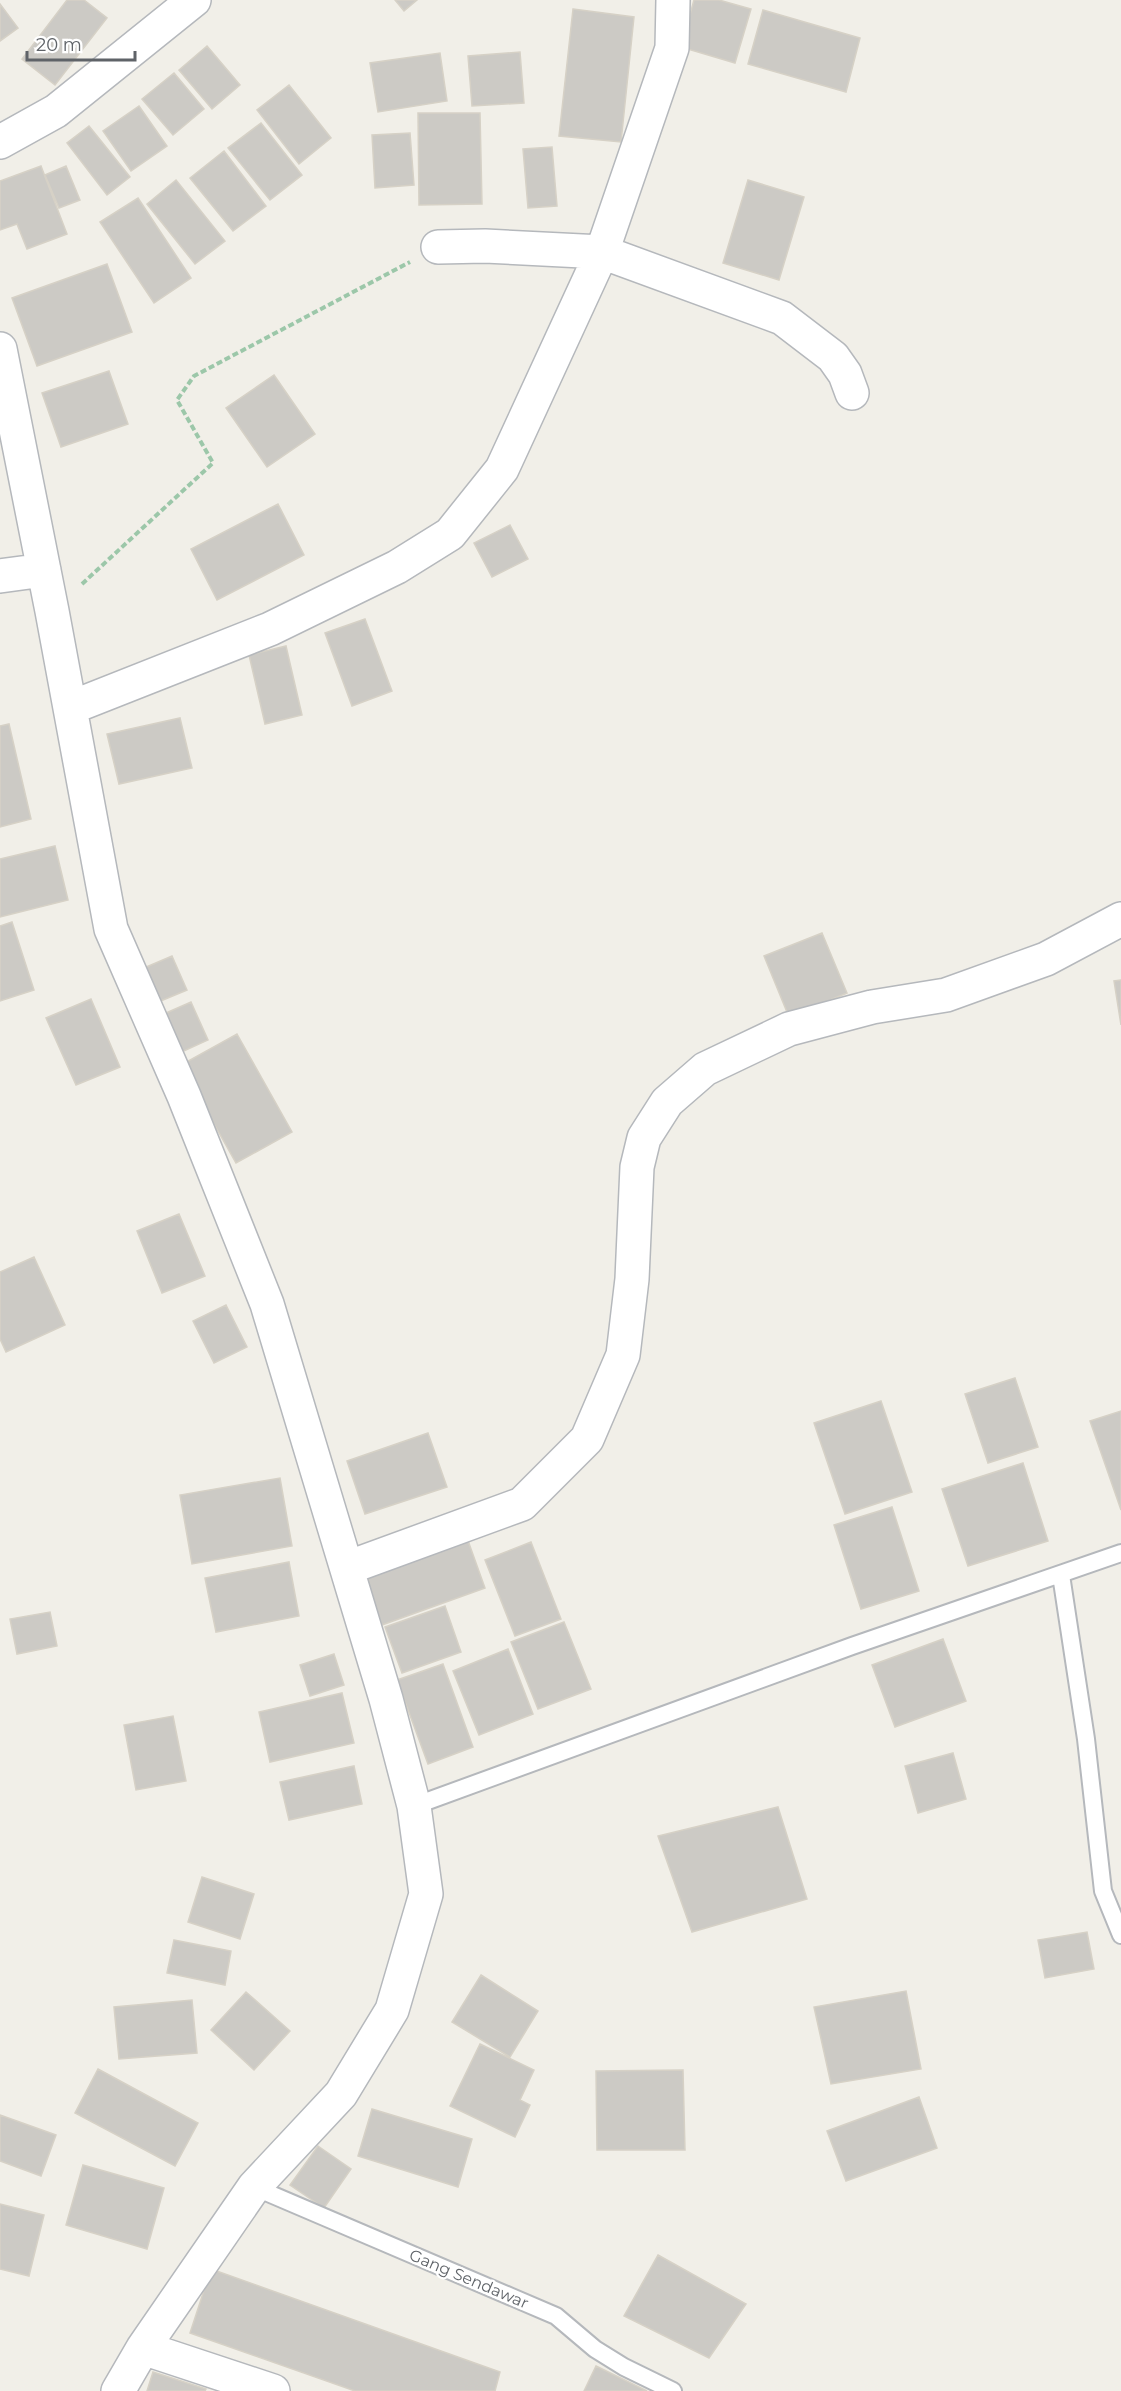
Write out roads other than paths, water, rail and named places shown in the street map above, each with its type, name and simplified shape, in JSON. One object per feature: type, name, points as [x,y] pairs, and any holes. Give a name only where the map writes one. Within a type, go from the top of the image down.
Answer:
[{"type":"street","points":[[0,142],[56,111],[194,0]]},
{"type":"street","points":[[70,708],[270,629],[397,567],[450,534],[502,469],[602,252],[672,48],[673,0]]},
{"type":"street","points":[[438,247],[485,246],[602,252],[782,318],[818,343],[833,357],[845,374],[852,393]]},
{"type":"street","points":[[0,360],[52,611],[111,929],[184,1096],[267,1304],[386,1699],[414,1806],[426,1894],[392,2010],[341,2094],[254,2187],[143,2348],[118,2391]]},
{"type":"street","points":[[0,576],[44,570]]},
{"type":"street","points":[[347,1568],[522,1504],[587,1439],[623,1355],[632,1279],[637,1167],[644,1138],[667,1102],[705,1069],[789,1029],[872,1008],[946,995],[1046,959],[1121,919]]},
{"type":"street","points":[[143,2348],[273,2391]]},
{"type":"lane","points":[[414,1806],[852,1646],[1121,1553]]},
{"type":"lane","points":[[1061,1575],[1086,1739],[1103,1891],[1121,1935]]},
{"type":"lane","name":"Gang Sendawar","points":[[254,2187],[556,2316],[595,2349],[624,2367],[673,2391]]}]
